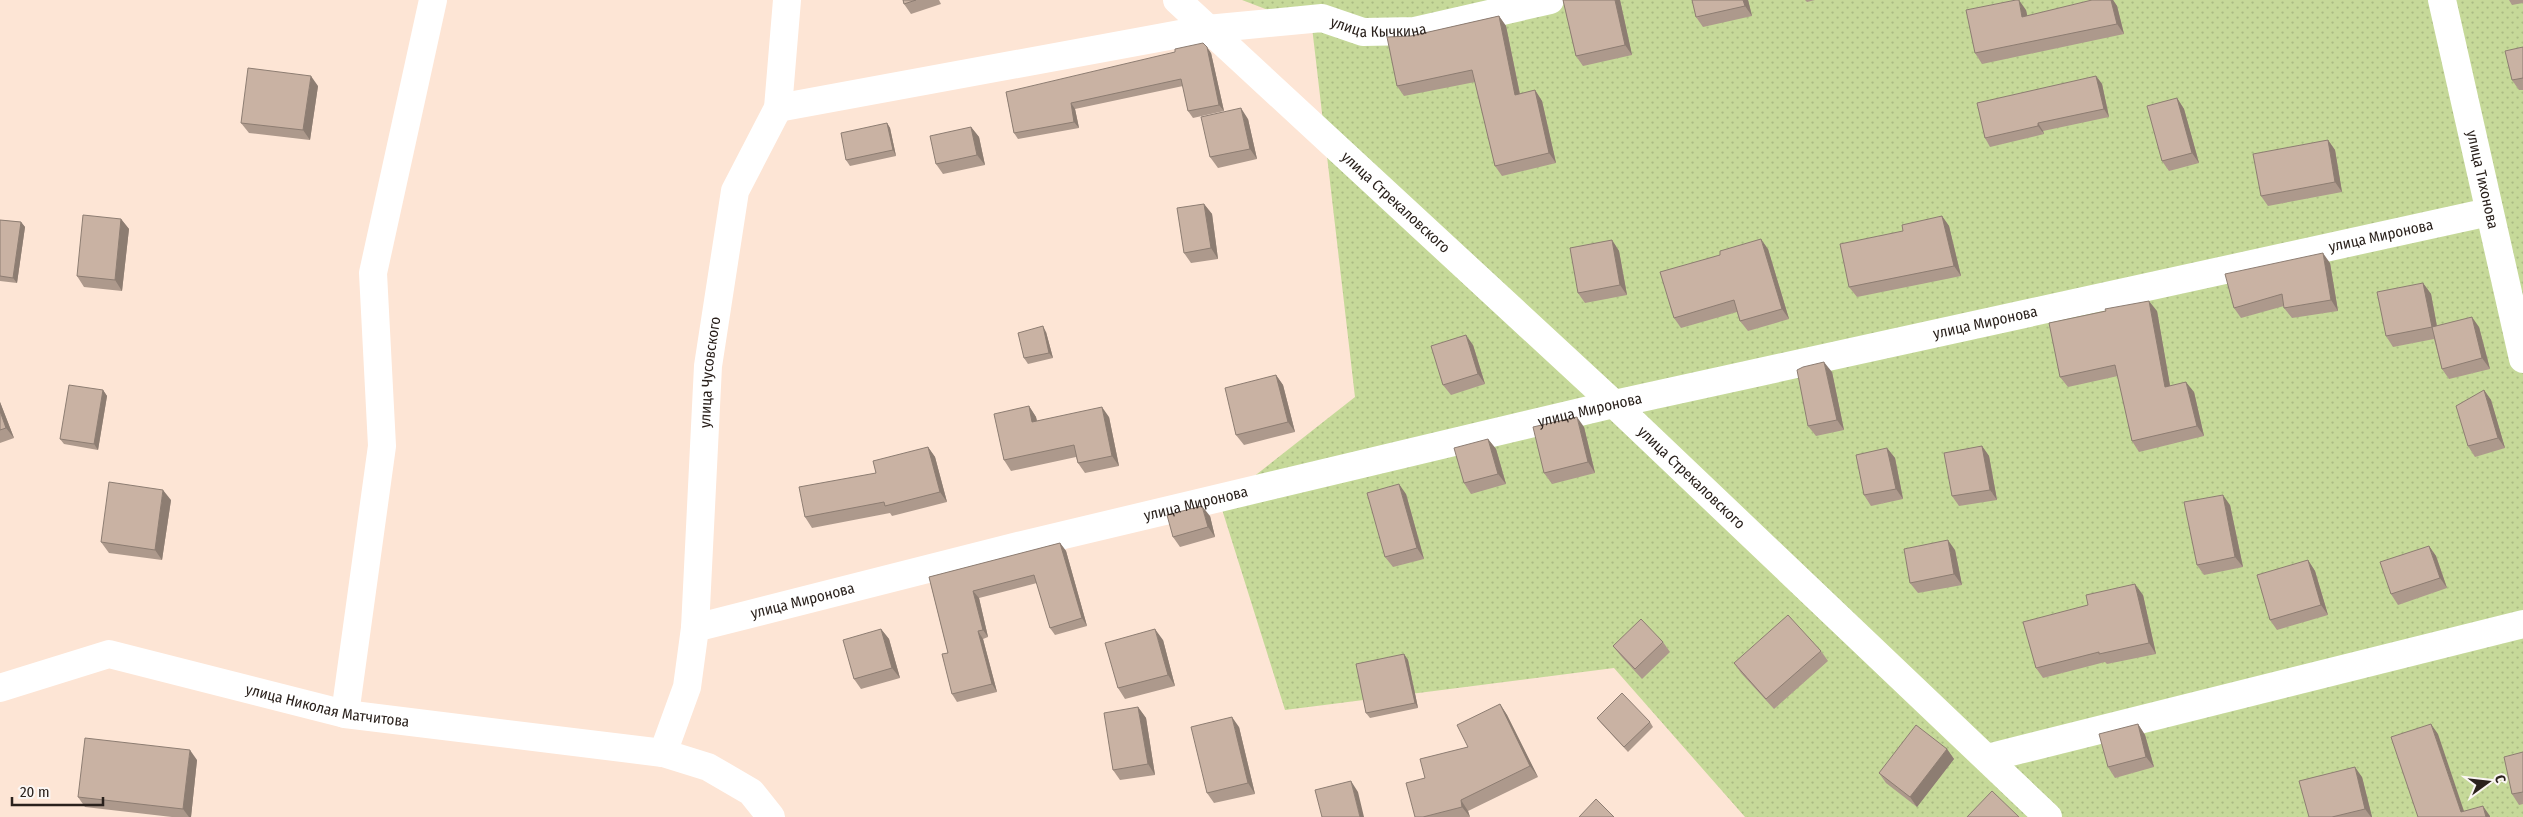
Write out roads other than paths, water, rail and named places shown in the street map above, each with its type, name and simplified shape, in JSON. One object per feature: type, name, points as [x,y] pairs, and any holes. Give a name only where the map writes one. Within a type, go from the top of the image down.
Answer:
[{"type":"street","points":[[345,714],[382,446],[373,273],[432,0]]},
{"type":"street","name":"улица Чусовского","points":[[663,752],[687,687],[695,628],[708,366],[735,191],[778,108],[786,0]]},
{"type":"street","name":"улица Стрекаловского","points":[[1177,0],[1614,404],[2048,817]]},
{"type":"street","name":"улица Кычкина","points":[[778,108],[1207,29],[1322,18],[1363,32],[1415,31],[1550,0]]},
{"type":"street","name":"улица Тихонова","points":[[2442,0],[2523,359]]},
{"type":"street","name":"улица Миронова","points":[[695,628],[1022,545],[1614,404],[2489,212]]},
{"type":"street","points":[[1987,758],[2523,624]]},
{"type":"street","name":"улица Николая Матчитова","points":[[1,686],[109,654],[345,714],[663,752],[708,767],[751,792],[772,817]]}]
